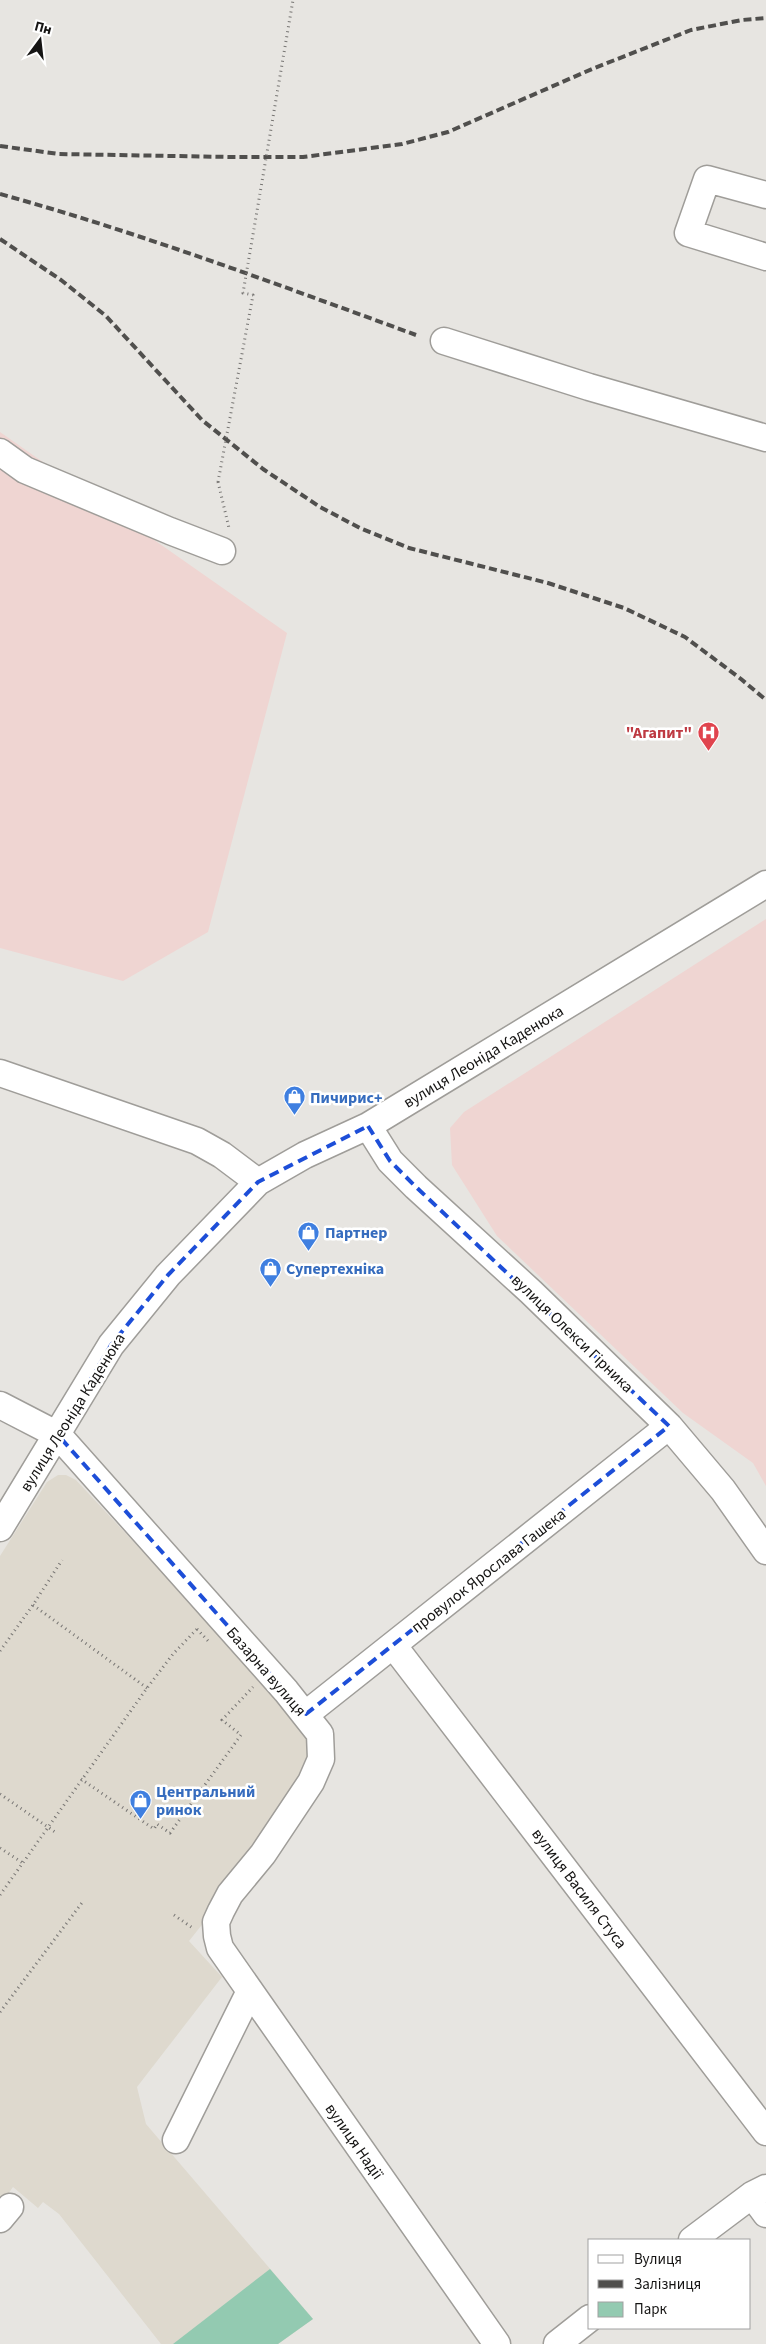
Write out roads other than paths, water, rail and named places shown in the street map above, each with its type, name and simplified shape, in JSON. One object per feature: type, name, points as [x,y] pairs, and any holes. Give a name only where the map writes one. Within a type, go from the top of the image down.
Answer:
[{"type":"street","points":[[766,195],[707,179],[688,233],[766,257]]},
{"type":"street","points":[[444,341],[589,387],[766,438]]},
{"type":"street","points":[[0,452],[25,470],[170,531],[226,539]]},
{"type":"street","name":"вулиця Леоніда Каденюка","points":[[0,1528],[111,1345],[168,1275],[258,1182],[306,1155],[368,1126],[766,884]]},
{"type":"street","points":[[0,1073],[197,1141],[222,1155],[258,1182]]},
{"type":"street","name":"вулиця Олекси Гірника","points":[[368,1126],[390,1160],[416,1187],[530,1292],[670,1426],[723,1490],[766,1551]]},
{"type":"street","points":[[0,1405],[58,1435]]},
{"type":"street","name":"провулок Ярослава Гашека","points":[[306,1714],[670,1426]]},
{"type":"street","name":"Базарна вулиця","points":[[58,1435],[207,1621],[306,1714],[320,1734],[321,1759],[311,1782],[263,1854],[230,1894],[216,1922],[216,1936]]},
{"type":"street","name":"вулиця Василя Стуса","points":[[394,1644],[766,2132]]},
{"type":"street","name":"вулиця Надії","points":[[216,1936],[220,1948],[497,2344]]},
{"type":"street","points":[[176,2140],[250,1991]]},
{"type":"street","points":[[694,2239],[761,2199]]},
{"type":"street","points":[[557,2344],[588,2320]]},
{"type":"railway","points":[[0,146],[59,154],[303,157],[402,144],[448,132],[592,69],[691,30],[742,20],[766,18]]},
{"type":"railway","points":[[0,194],[105,225],[416,335]]},
{"type":"railway","points":[[0,239],[61,280],[106,316],[202,420],[263,469],[320,507],[360,528],[409,548],[548,583],[624,608],[685,637],[766,700]]},
{"type":"place","name":"\"Агапит\"","points":[[708,751]]},
{"type":"place","name":"Пичирис+","points":[[294,1116]]},
{"type":"place","name":"Партнер","points":[[309,1251]]},
{"type":"place","name":"Супертехніка","points":[[270,1287]]},
{"type":"place","name":"Центральний ринок","points":[[140,1819]]}]
